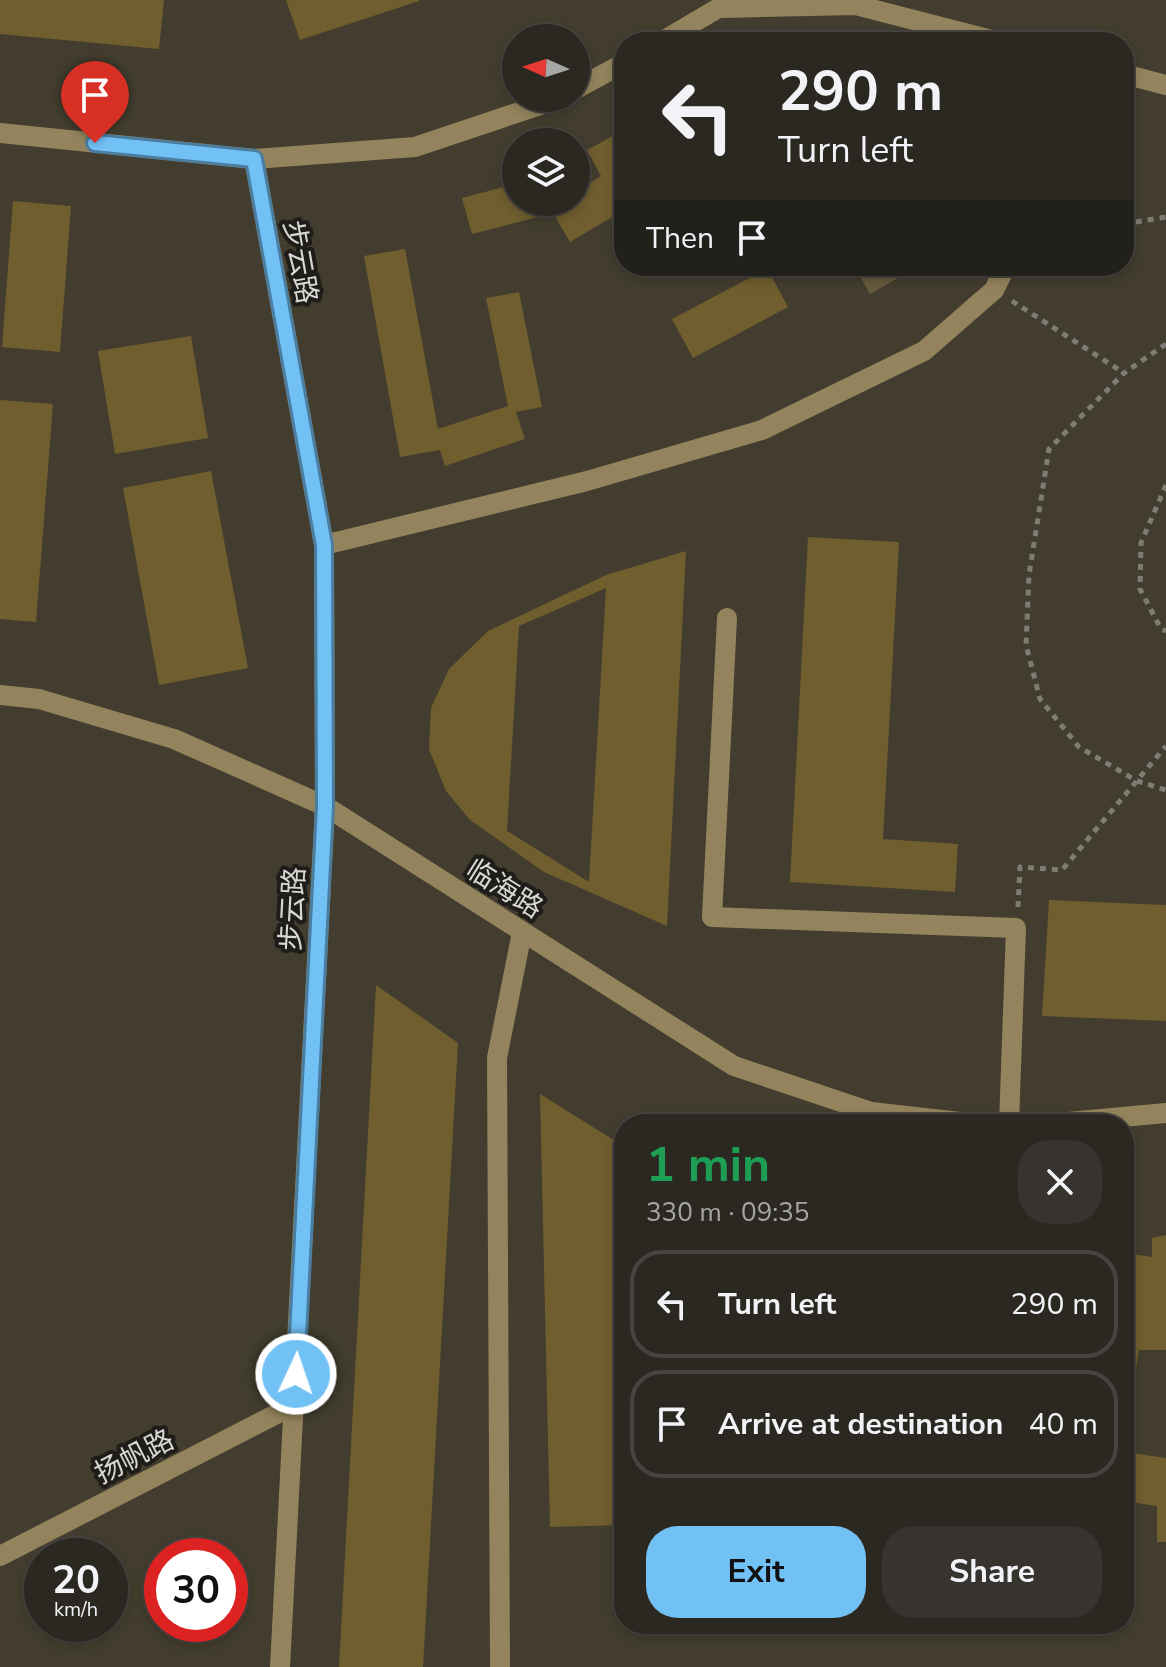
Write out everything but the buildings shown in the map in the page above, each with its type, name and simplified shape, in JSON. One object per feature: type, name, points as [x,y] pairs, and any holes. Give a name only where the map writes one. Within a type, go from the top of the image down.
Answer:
[{"type":"street","points":[[678,32],[727,4],[856,5],[960,32]]},
{"type":"street","points":[[590,81],[614,68]]},
{"type":"street","points":[[1134,77],[1166,85]]},
{"type":"street","points":[[0,133],[254,159],[415,147],[519,112]]},
{"type":"street","name":"步云路","points":[[254,159],[324,545],[325,806],[280,1667]]},
{"type":"street","points":[[324,545],[587,481],[762,430],[924,351],[994,290],[1001,276]]},
{"type":"street","points":[[727,618],[712,917],[1016,928],[1009,1114]]},
{"type":"street","name":"临海路","points":[[0,695],[39,699],[174,739],[325,806],[734,1066],[871,1112],[889,1114]]},
{"type":"street","points":[[500,1667],[497,1058],[522,932]]},
{"type":"street","points":[[1134,1116],[1166,1113]]},
{"type":"street","name":"扬帆路","points":[[0,1556],[294,1405]]},
{"type":"path","points":[[1134,222],[1166,217]]},
{"type":"path","points":[[994,290],[1124,373]]},
{"type":"path","points":[[1166,344],[1124,373],[1049,449],[1029,575],[1026,645],[1040,699],[1079,747],[1137,781],[1166,790]]},
{"type":"path","points":[[1166,485],[1141,543],[1140,589],[1166,638]]},
{"type":"path","points":[[1016,928],[1020,867],[1062,870],[1166,746]]},
{"type":"shaded area","points":[[0,0],[1166,0],[1166,1667],[0,1667]]},
{"type":"shaded area","points":[[860,276],[902,276],[870,294]]},
{"type":"route","points":[[95,143],[254,159],[324,545],[325,806],[296,1374]]}]
